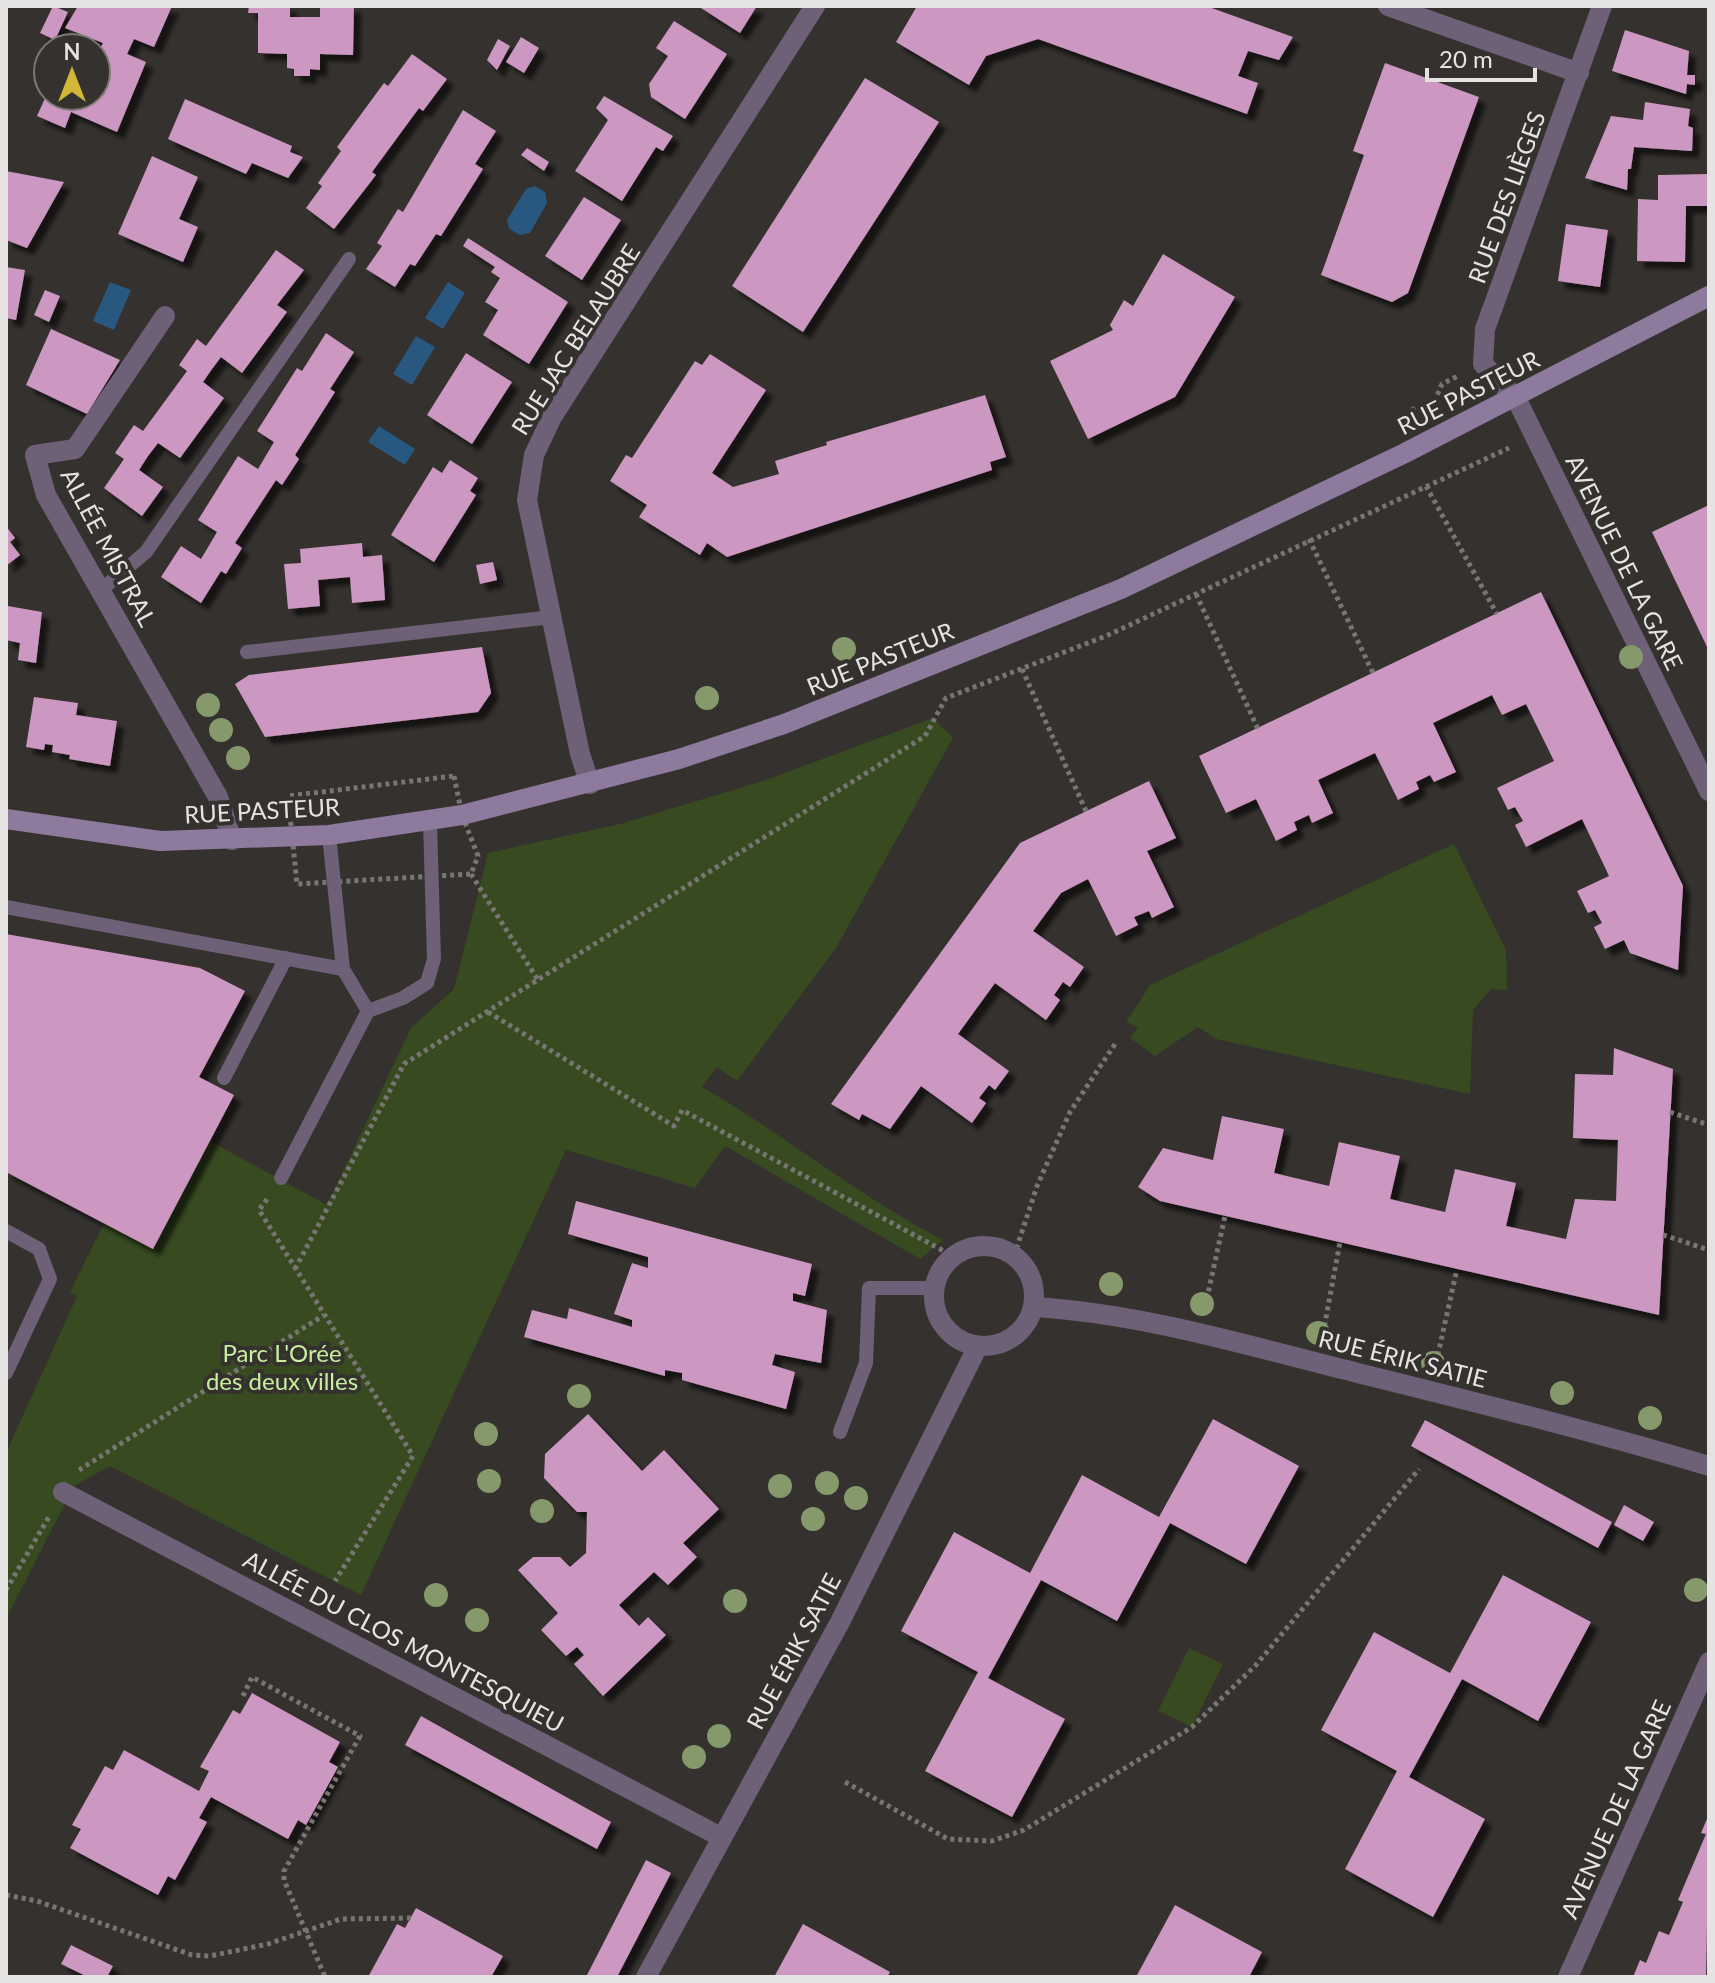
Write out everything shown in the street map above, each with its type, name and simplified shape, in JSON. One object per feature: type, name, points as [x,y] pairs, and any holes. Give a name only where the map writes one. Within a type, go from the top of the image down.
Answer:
[{"type":"street","name":"RUE JAC BELAUBRE","points":[[590,784],[580,754],[527,500],[534,455],[552,417],[815,6]]},
{"type":"street","points":[[1388,6],[1579,73]]},
{"type":"street","name":"RUE DES LIÈGES","points":[[1516,398],[1483,364],[1485,329],[1602,6]]},
{"type":"street","name":"RUE PASTEUR","points":[[6,819],[160,841],[329,835],[430,822],[590,784],[784,724],[1103,597],[1516,398],[1709,296]]},
{"type":"street","name":"ALLÉE MISTRAL","points":[[165,316],[75,449],[35,455],[46,495],[218,797],[232,840]]},
{"type":"street","name":"AVENUE DE LA GARE","points":[[1516,398],[1709,791]]},
{"type":"street","points":[[986,1246],[1014,1256],[1029,1273],[1034,1289],[1034,1307],[1029,1320],[1007,1341],[978,1346],[962,1342],[944,1326],[934,1304],[938,1276],[953,1256],[969,1248],[986,1246]]},
{"type":"street","name":"RUE ÉRIK SATIE","points":[[1034,1307],[1085,1310],[1199,1335],[1430,1391],[1709,1466]]},
{"type":"street","name":"RUE ÉRIK SATIE","points":[[646,1977],[840,1622],[978,1346]]},
{"type":"street","name":"ALLÉE DU CLOS MONTESQUIEU","points":[[63,1492],[721,1837]]},
{"type":"street","name":"AVENUE DE LA GARE","points":[[1568,1977],[1709,1662]]},
{"type":"lane","points":[[101,590],[146,552],[349,259]]},
{"type":"lane","points":[[247,652],[552,617]]},
{"type":"lane","points":[[281,1178],[368,1011],[403,998],[427,983],[434,959],[430,822]]},
{"type":"lane","points":[[329,835],[343,969],[368,1011]]},
{"type":"lane","points":[[6,907],[343,969]]},
{"type":"lane","points":[[224,1078],[286,958]]},
{"type":"lane","points":[[6,1231],[39,1249],[50,1279],[6,1373]]},
{"type":"lane","points":[[840,1432],[866,1363],[869,1288],[934,1288]]},
{"type":"path","points":[[295,1269],[404,1064],[925,736],[946,698],[1106,636],[1534,436]]},
{"type":"path","points":[[1426,486],[1497,614]]},
{"type":"path","points":[[1309,539],[1373,673]]},
{"type":"path","points":[[1196,594],[1258,729]]},
{"type":"path","points":[[1022,669],[1086,811]]},
{"type":"path","points":[[471,874],[538,980]]},
{"type":"path","points":[[488,1012],[674,1126],[682,1110],[953,1256]]},
{"type":"path","points":[[1014,1256],[1037,1186],[1070,1112],[1117,1041]]},
{"type":"path","points":[[1670,1112],[1709,1125]]},
{"type":"path","points":[[281,1178],[259,1210],[413,1456],[335,1581]]},
{"type":"path","points":[[1199,1335],[1225,1216]]},
{"type":"path","points":[[1663,1235],[1709,1250]]},
{"type":"path","points":[[1317,1363],[1340,1242]]},
{"type":"path","points":[[1430,1391],[1457,1269]]},
{"type":"path","points":[[6,1590],[63,1492],[81,1468],[325,1315]]},
{"type":"path","points":[[845,1782],[948,1839],[992,1841],[1024,1830],[1192,1727],[1256,1665],[1419,1469]]},
{"type":"path","points":[[243,1696],[252,1677],[360,1736],[284,1871],[284,1880],[304,1935],[325,1977]]},
{"type":"path","points":[[6,1895],[37,1901],[192,1955],[210,1956],[304,1935],[341,1919],[411,1918]]},
{"type":"green space","name":"Parc L'Orée des deux villes","points":[[933,718],[953,738],[836,948],[737,1081],[717,1067],[702,1087],[881,1204],[943,1240],[920,1259],[725,1146],[695,1188],[566,1150],[361,1595],[110,1466],[74,1486],[6,1619],[6,1453],[77,1296],[70,1292],[104,1223],[153,1249],[210,1141],[327,1205],[411,1028],[454,989],[488,853],[620,824],[763,781]]},
{"type":"green space","points":[[1454,844],[1506,950],[1507,990],[1491,989],[1473,1010],[1470,1094],[1216,1039],[1198,1027],[1155,1056],[1130,1038],[1138,1028],[1126,1022],[1150,985]]},
{"type":"green space","points":[[1189,1648],[1223,1664],[1192,1727],[1158,1711]]},
{"type":"water","points":[[535,186],[545,192],[547,203],[530,233],[520,235],[509,229],[507,220],[526,189]]},
{"type":"water","points":[[110,282],[131,290],[114,330],[93,321]]},
{"type":"water","points":[[448,282],[465,293],[443,329],[425,318]]},
{"type":"water","points":[[416,336],[435,347],[412,385],[393,374]]},
{"type":"water","points":[[379,426],[415,449],[405,465],[368,442]]},
{"type":"building","points":[[53,6],[68,12],[59,32],[40,32]]},
{"type":"building","points":[[78,6],[172,6],[154,47],[134,39],[127,54],[146,62],[117,132],[71,112],[112,112],[112,32],[75,32],[65,28]]},
{"type":"building","points":[[249,6],[290,6],[290,17],[320,17],[320,6],[354,6],[353,55],[320,54],[320,70],[310,69],[310,76],[294,76],[294,69],[287,68],[287,54],[258,53],[258,13],[248,13]]},
{"type":"building","points":[[702,6],[757,6],[740,33]]},
{"type":"building","points":[[917,6],[1206,6],[1293,37],[1279,60],[1248,51],[1238,76],[1258,83],[1247,114],[1038,39],[986,56],[969,85],[896,42]]},
{"type":"building","points":[[674,21],[727,54],[685,119],[651,97],[649,84],[668,56],[656,48]]},
{"type":"building","points":[[1625,30],[1689,51],[1687,75],[1695,75],[1695,85],[1687,84],[1686,94],[1612,71]]},
{"type":"building","points":[[521,37],[539,48],[524,73],[506,62]]},
{"type":"building","points":[[498,39],[510,46],[497,70],[487,60]]},
{"type":"building","points":[[412,54],[447,79],[423,111],[419,108],[372,172],[376,175],[334,229],[306,208],[322,186],[318,183],[341,151],[337,147],[384,83],[388,86]]},
{"type":"building","points":[[1385,63],[1479,97],[1408,293],[1392,302],[1321,275],[1364,155],[1353,151]]},
{"type":"building","points":[[865,78],[939,122],[803,332],[732,286]]},
{"type":"building","points":[[604,96],[673,136],[663,151],[656,147],[622,201],[575,171],[608,120],[596,108]]},
{"type":"building","points":[[185,99],[292,146],[290,152],[303,157],[288,178],[252,163],[246,174],[168,139]]},
{"type":"building","points":[[1645,102],[1690,109],[1688,126],[1693,128],[1692,151],[1634,147],[1627,190],[1585,178],[1611,116],[1643,120]]},
{"type":"building","points":[[463,110],[496,131],[475,164],[483,169],[441,236],[436,234],[415,266],[410,264],[395,287],[366,269],[382,246],[377,243],[398,209],[403,212]]},
{"type":"building","points":[[39,112],[71,112],[65,128],[37,116]]},
{"type":"building","points":[[527,148],[549,162],[544,171],[521,155]]},
{"type":"building","points":[[152,156],[198,177],[179,219],[198,227],[183,262],[118,234]]},
{"type":"building","points":[[6,171],[64,182],[27,248],[6,240]]},
{"type":"building","points":[[1709,174],[1709,206],[1686,206],[1685,262],[1637,261],[1638,199],[1658,200],[1658,175]]},
{"type":"building","points":[[584,197],[621,220],[582,280],[545,256]]},
{"type":"building","points":[[1566,224],[1608,230],[1600,287],[1558,281]]},
{"type":"building","points":[[468,238],[568,302],[529,364],[483,335],[498,310],[485,302],[500,278],[491,272],[495,267],[463,246]]},
{"type":"building","points":[[276,250],[304,270],[277,305],[287,312],[242,373],[221,357],[212,369],[203,382],[224,398],[180,458],[158,443],[148,456],[139,470],[163,487],[142,516],[104,488],[124,459],[115,453],[134,425],[143,431],[187,371],[179,365],[197,339],[206,346]]},
{"type":"building","points":[[1163,254],[1235,297],[1175,397],[1088,439],[1050,361],[1113,330],[1110,325],[1124,300],[1133,306]]},
{"type":"building","points":[[6,267],[25,270],[16,320],[6,318]]},
{"type":"building","points":[[45,290],[60,296],[49,322],[34,315]]},
{"type":"building","points":[[51,329],[120,360],[87,414],[26,385]]},
{"type":"building","points":[[326,333],[354,352],[330,389],[335,392],[295,455],[299,459],[282,485],[276,480],[235,543],[242,548],[226,574],[221,571],[201,603],[161,577],[181,546],[201,559],[217,532],[198,520],[238,456],[258,469],[274,442],[257,431],[297,368],[302,371]]},
{"type":"building","points":[[466,353],[512,382],[472,444],[427,415]]},
{"type":"building","points":[[710,354],[766,390],[712,473],[733,487],[779,474],[775,461],[827,445],[826,442],[985,395],[1006,457],[990,462],[992,470],[727,557],[707,543],[700,555],[639,517],[647,505],[610,481],[626,455],[632,458],[695,361],[702,365]]},
{"type":"building","points":[[450,460],[478,478],[470,491],[476,495],[434,562],[391,535],[433,467],[442,473]]},
{"type":"building","points":[[1709,505],[1709,651],[1652,532]]},
{"type":"building","points":[[6,526],[15,538],[10,542],[20,555],[6,566]]},
{"type":"building","points":[[362,543],[363,557],[382,555],[385,600],[352,603],[350,577],[318,580],[320,606],[288,609],[284,564],[301,563],[300,549]]},
{"type":"building","points":[[493,562],[497,580],[480,584],[476,565]]},
{"type":"building","points":[[1541,592],[1683,886],[1678,970],[1630,953],[1624,940],[1605,949],[1594,927],[1602,923],[1595,910],[1588,913],[1577,891],[1609,876],[1582,819],[1526,847],[1515,825],[1523,821],[1515,807],[1508,810],[1497,788],[1554,761],[1526,704],[1502,715],[1492,695],[1433,723],[1456,772],[1434,782],[1430,775],[1416,782],[1419,789],[1398,800],[1375,753],[1318,780],[1333,813],[1312,823],[1309,815],[1294,822],[1297,830],[1276,841],[1256,799],[1226,813],[1199,756]]},
{"type":"building","points":[[8,606],[42,612],[36,663],[18,660],[20,643],[6,640]]},
{"type":"building","points":[[482,647],[491,693],[478,712],[265,737],[235,684],[249,675]]},
{"type":"building","points":[[34,697],[78,703],[76,715],[117,721],[110,766],[69,759],[70,755],[52,752],[53,745],[45,744],[44,750],[26,747]]},
{"type":"building","points":[[1149,781],[1176,838],[1147,851],[1174,907],[1152,918],[1149,911],[1134,917],[1138,925],[1116,936],[1088,879],[1061,893],[1033,931],[1084,967],[1070,987],[1063,982],[1054,995],[1060,1000],[1046,1020],[995,983],[958,1034],[1009,1071],[995,1090],[989,1085],[979,1098],[986,1103],[972,1123],[921,1086],[890,1129],[862,1114],[859,1120],[831,1104],[1020,843]]},
{"type":"building","points":[[6,934],[200,968],[245,991],[199,1077],[234,1095],[153,1249],[6,1172]]},
{"type":"building","points":[[1614,1048],[1673,1069],[1659,1315],[1160,1201],[1138,1187],[1163,1148],[1213,1160],[1222,1116],[1284,1129],[1274,1173],[1329,1186],[1339,1142],[1400,1156],[1390,1199],[1445,1212],[1455,1169],[1516,1183],[1506,1226],[1566,1239],[1575,1199],[1616,1201],[1618,1140],[1573,1138],[1575,1074],[1613,1075]]},
{"type":"building","points":[[576,1201],[812,1264],[805,1296],[793,1293],[793,1301],[827,1310],[821,1363],[775,1354],[772,1365],[795,1372],[786,1409],[682,1380],[682,1373],[665,1370],[665,1376],[524,1337],[532,1310],[567,1319],[569,1308],[632,1327],[632,1320],[614,1314],[632,1263],[648,1268],[648,1257],[568,1234]]},
{"type":"building","points":[[588,1414],[642,1471],[664,1450],[719,1509],[683,1543],[697,1557],[668,1585],[654,1572],[619,1605],[639,1626],[648,1617],[666,1635],[603,1696],[574,1664],[584,1655],[577,1647],[566,1656],[541,1630],[558,1613],[518,1570],[533,1557],[560,1557],[570,1567],[586,1553],[587,1512],[577,1512],[544,1478],[545,1454]]},
{"type":"building","points":[[1213,1419],[1299,1466],[1246,1564],[1170,1523],[1117,1621],[1041,1580],[988,1678],[1065,1719],[1012,1817],[925,1771],[978,1672],[901,1631],[954,1532],[1030,1573],[1082,1475],[1159,1517]]},
{"type":"building","points":[[1425,1420],[1612,1522],[1598,1548],[1411,1446]]},
{"type":"building","points":[[1624,1505],[1654,1522],[1643,1541],[1614,1525]]},
{"type":"building","points":[[1503,1575],[1591,1622],[1538,1721],[1462,1679],[1409,1777],[1485,1819],[1433,1917],[1345,1869],[1397,1771],[1321,1730],[1374,1632],[1450,1673]]},
{"type":"building","points":[[252,1693],[340,1742],[329,1762],[338,1767],[306,1825],[298,1820],[288,1839],[211,1797],[199,1818],[207,1822],[175,1880],[168,1876],[158,1895],[70,1848],[81,1829],[72,1825],[105,1766],[113,1770],[124,1750],[199,1791],[209,1771],[200,1767],[233,1710],[240,1714]]},
{"type":"building","points":[[421,1716],[611,1822],[597,1849],[405,1745]]},
{"type":"building","points":[[1709,1814],[1706,1977],[1633,1977],[1640,1960],[1646,1963],[1659,1931],[1669,1935],[1683,1902],[1678,1900],[1706,1834],[1701,1833]]},
{"type":"building","points":[[646,1860],[671,1873],[617,1977],[586,1977]]},
{"type":"building","points":[[1175,1905],[1262,1952],[1249,1977],[1136,1977]]},
{"type":"building","points":[[416,1908],[503,1956],[491,1977],[368,1977],[397,1924],[405,1928]]},
{"type":"building","points":[[803,1924],[890,1972],[887,1977],[774,1977]]},
{"type":"building","points":[[71,1945],[113,1966],[107,1977],[88,1977],[61,1964]]}]
